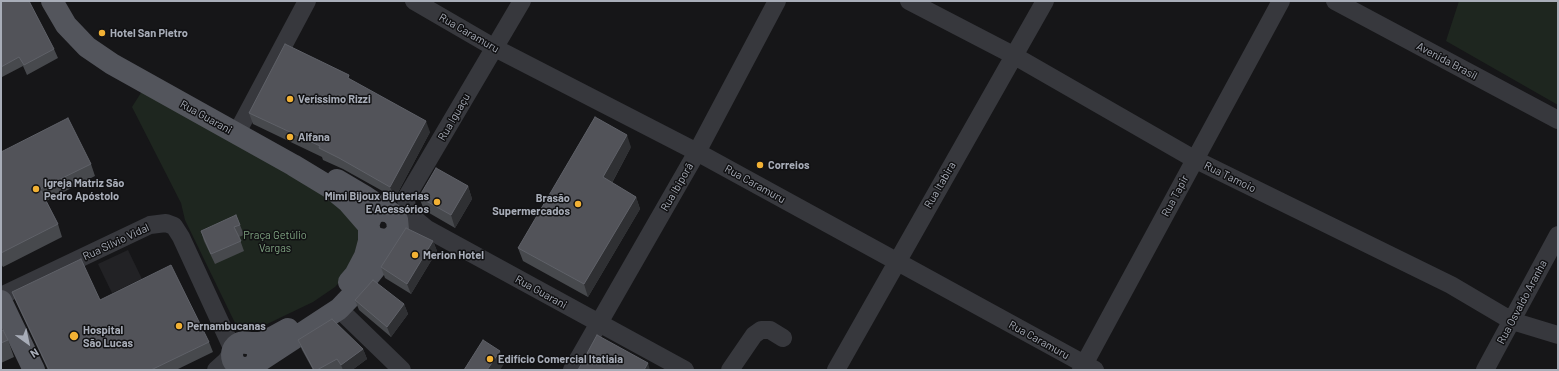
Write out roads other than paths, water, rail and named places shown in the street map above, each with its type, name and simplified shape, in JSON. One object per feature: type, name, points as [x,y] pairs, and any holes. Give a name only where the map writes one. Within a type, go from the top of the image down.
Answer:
[{"type":"main road","name":"Rua Guarani","points":[[52,1],[66,25],[87,47],[112,64],[293,165],[331,188],[353,206],[368,228]]},
{"type":"main road","name":"Rua Guarani","points":[[68,1],[88,34],[110,50],[364,196],[385,210]]},
{"type":"main road","points":[[380,210],[385,210],[395,215],[398,219],[398,230],[381,260],[362,285],[339,309],[244,361],[266,341],[322,308],[342,292],[355,275],[365,256],[369,241],[368,228],[372,215],[380,210]]},
{"type":"main road","points":[[368,228],[371,235],[380,240],[388,240],[395,234]]},
{"type":"main road","points":[[1,301],[34,370]]},
{"type":"street","points":[[241,125],[307,1]]},
{"type":"street","name":"Rua Caramuru","points":[[414,1],[495,48],[697,152],[1086,368]]},
{"type":"street","name":"Rua Iguaçu","points":[[406,198],[522,1]]},
{"type":"street","name":"Rua Ibiporã","points":[[572,370],[697,152],[777,1]]},
{"type":"street","name":"Rua Tamoio","points":[[909,1],[1013,55],[1194,159],[1451,285],[1512,321],[1558,335]]},
{"type":"street","name":"Rua Itabira","points":[[836,370],[1013,55],[1045,1]]},
{"type":"street","name":"Rua Tapir","points":[[1086,368],[1194,159],[1281,1]]},
{"type":"street","name":"Avenida Brasil","points":[[1335,1],[1558,120]]},
{"type":"street","points":[[385,210],[394,209],[406,198]]},
{"type":"street","points":[[406,198],[407,209],[410,214],[427,229]]},
{"type":"street","name":"Rua Silvio Vidal","points":[[1,296],[150,225],[166,223],[174,226],[181,237],[244,361]]},
{"type":"street","name":"Rua Guarani","points":[[395,234],[410,227],[427,229],[686,370]]},
{"type":"street","name":"Rua Osvaldo Aranha","points":[[1485,370],[1558,235]]},
{"type":"street","points":[[339,309],[402,370]]},
{"type":"street","points":[[730,370],[754,335],[761,330],[770,330],[783,338]]},
{"type":"street","points":[[216,370],[226,362],[244,361]]},
{"type":"place","name":"Hotel San Pietro","points":[[102,33]]},
{"type":"place","name":"Veríssimo Rizzi","points":[[290,99]]},
{"type":"place","name":"Alfana","points":[[290,137]]},
{"type":"place","name":"Correios","points":[[760,165]]},
{"type":"place","name":"Igreja Matriz São Pedro Apóstolo","points":[[36,189]]},
{"type":"place","name":"Mimi Bijoux Bijuterias E Acessórios","points":[[437,202]]},
{"type":"place","name":"Brasão Supermercados","points":[[578,204]]},
{"type":"place","name":"Merion Hotel","points":[[415,255]]},
{"type":"place","name":"Pernambucanas","points":[[179,326]]},
{"type":"place","name":"Hospital São Lucas","points":[[74,336]]},
{"type":"place","name":"Edifício Comercial Itatiaia","points":[[490,359]]},
{"type":"park label","name":"Praça Getúlio Vargas","points":[[275,241]]}]
